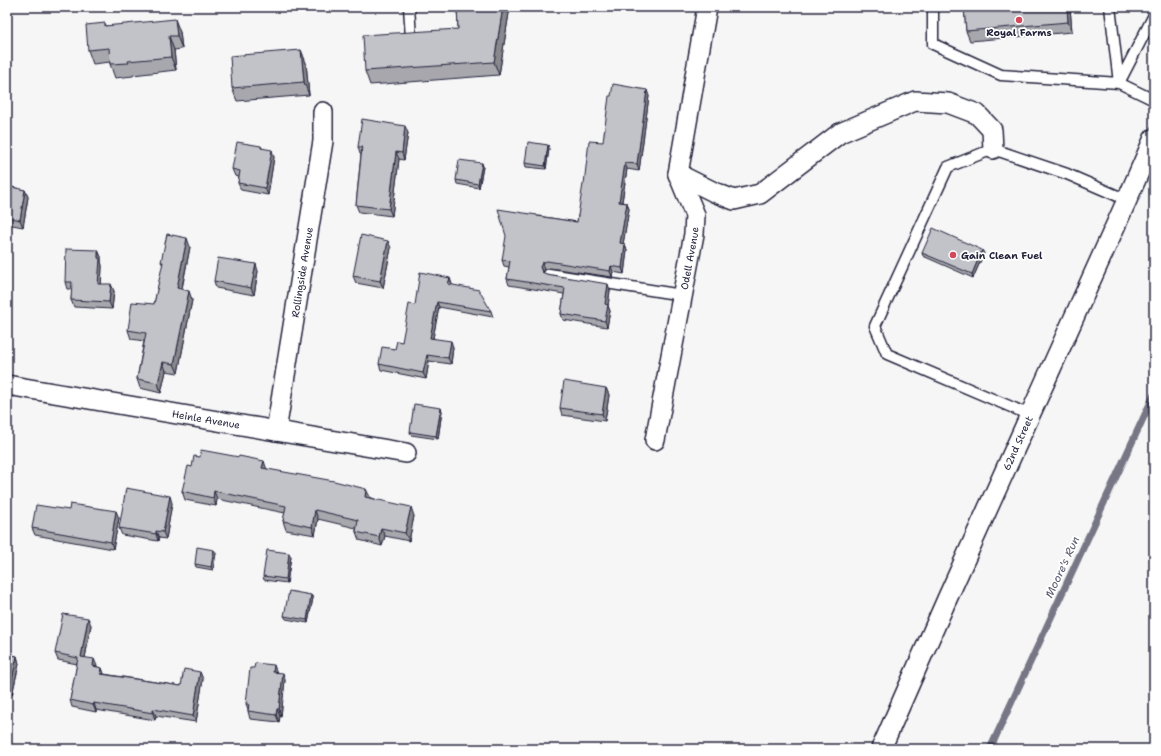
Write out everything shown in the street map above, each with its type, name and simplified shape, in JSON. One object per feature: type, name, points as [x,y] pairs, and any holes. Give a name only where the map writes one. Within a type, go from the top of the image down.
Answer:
[{"type":"street","points":[[707,7],[678,174],[714,192],[734,200],[760,194],[840,133],[915,101],[948,103],[977,114],[992,130],[993,149]]},
{"type":"street","name":"Rollingside Avenue","points":[[276,431],[323,141],[323,112]]},
{"type":"street","name":"62nd Street","points":[[881,749],[946,599],[1154,138]]},
{"type":"street","name":"Odell Avenue","points":[[655,440],[694,234],[695,215],[678,174]]},
{"type":"street","name":"Heinle Avenue","points":[[7,385],[406,453]]},
{"type":"lane","points":[[409,7],[412,38]]},
{"type":"lane","points":[[933,7],[933,44],[1001,75],[1119,83],[1154,100]]},
{"type":"lane","points":[[1110,7],[1119,83]]},
{"type":"lane","points":[[1119,83],[1154,15]]},
{"type":"lane","points":[[1030,415],[887,354],[875,326],[948,167],[993,149],[1067,174],[1127,200]]},
{"type":"lane","points":[[549,274],[682,295]]},
{"type":"building","points":[[457,7],[503,7],[494,62],[365,71],[363,35],[458,29]]},
{"type":"building","name":"Royal Farms","points":[[964,7],[1067,7],[1068,22],[966,31]]},
{"type":"building","points":[[175,19],[177,36],[169,36],[171,57],[110,64],[109,48],[88,50],[86,25],[105,23],[105,26]]},
{"type":"building","points":[[301,50],[304,82],[232,88],[230,56]]},
{"type":"building","points":[[613,84],[647,90],[637,164],[625,163],[619,202],[627,203],[620,243],[625,244],[622,268],[611,266],[610,271],[547,261],[542,263],[540,267],[542,272],[546,274],[608,284],[605,304],[608,305],[605,321],[561,314],[565,288],[507,279],[510,261],[502,260],[506,236],[498,209],[577,222],[584,184],[589,141],[603,142],[609,96],[611,96]]},
{"type":"building","points":[[362,119],[405,126],[402,153],[396,152],[389,209],[356,205],[362,147],[358,147]]},
{"type":"building","points":[[237,142],[261,146],[261,148],[272,150],[265,188],[238,183],[240,171],[232,169]]},
{"type":"building","points":[[528,142],[548,145],[545,166],[525,163]]},
{"type":"building","points":[[459,160],[482,163],[478,184],[456,180]]},
{"type":"building","points":[[7,186],[25,190],[20,220],[7,217]]},
{"type":"building","name":"Gain Clean Fuel","points":[[933,228],[982,250],[972,274],[922,253]]},
{"type":"building","points":[[167,234],[187,238],[177,288],[189,291],[174,364],[163,362],[158,383],[137,379],[146,333],[128,330],[132,302],[154,304]]},
{"type":"building","points":[[361,235],[388,241],[380,281],[353,276]]},
{"type":"building","points":[[66,249],[98,250],[98,258],[100,259],[98,284],[111,284],[109,302],[71,300],[72,282],[65,282]]},
{"type":"building","points":[[218,258],[256,264],[251,288],[214,281]]},
{"type":"building","points":[[420,272],[450,278],[448,284],[479,290],[491,311],[437,302],[430,338],[451,341],[448,358],[427,355],[423,373],[379,364],[382,347],[395,349],[397,341],[402,342],[409,304],[415,305]]},
{"type":"building","points":[[564,381],[606,388],[602,414],[560,408]]},
{"type":"building","points":[[414,404],[441,408],[436,436],[410,432]]},
{"type":"building","points":[[201,450],[264,461],[262,468],[334,481],[366,489],[365,497],[411,507],[405,533],[381,528],[379,537],[356,532],[358,520],[315,510],[312,527],[283,521],[286,506],[214,491],[213,498],[182,491],[188,466],[192,467],[194,456],[200,457]]},
{"type":"building","points":[[126,488],[170,496],[163,532],[156,531],[156,534],[119,528]]},
{"type":"building","points":[[70,504],[116,511],[111,542],[32,528],[36,505],[69,510]]},
{"type":"building","points":[[197,547],[214,550],[211,567],[195,564]]},
{"type":"building","points":[[267,550],[289,553],[286,579],[263,576]]},
{"type":"building","points":[[289,591],[311,595],[307,620],[284,616]]},
{"type":"building","points":[[63,614],[88,618],[81,657],[94,659],[93,666],[102,668],[101,674],[181,686],[184,669],[200,672],[193,716],[153,709],[153,713],[94,703],[93,705],[70,700],[78,658],[55,653]]},
{"type":"building","points":[[7,654],[17,656],[10,688],[7,688]]},
{"type":"building","points":[[255,663],[274,665],[273,672],[283,673],[279,709],[277,709],[276,715],[248,711],[249,704],[246,704],[250,668],[254,668]]},
{"type":"waterway","name":"Moore's Run","points":[[990,749],[1154,395]]},
{"type":"place","name":"Royal Farms","points":[[1019,20]]},
{"type":"place","name":"Gain Clean Fuel","points":[[953,255]]}]
